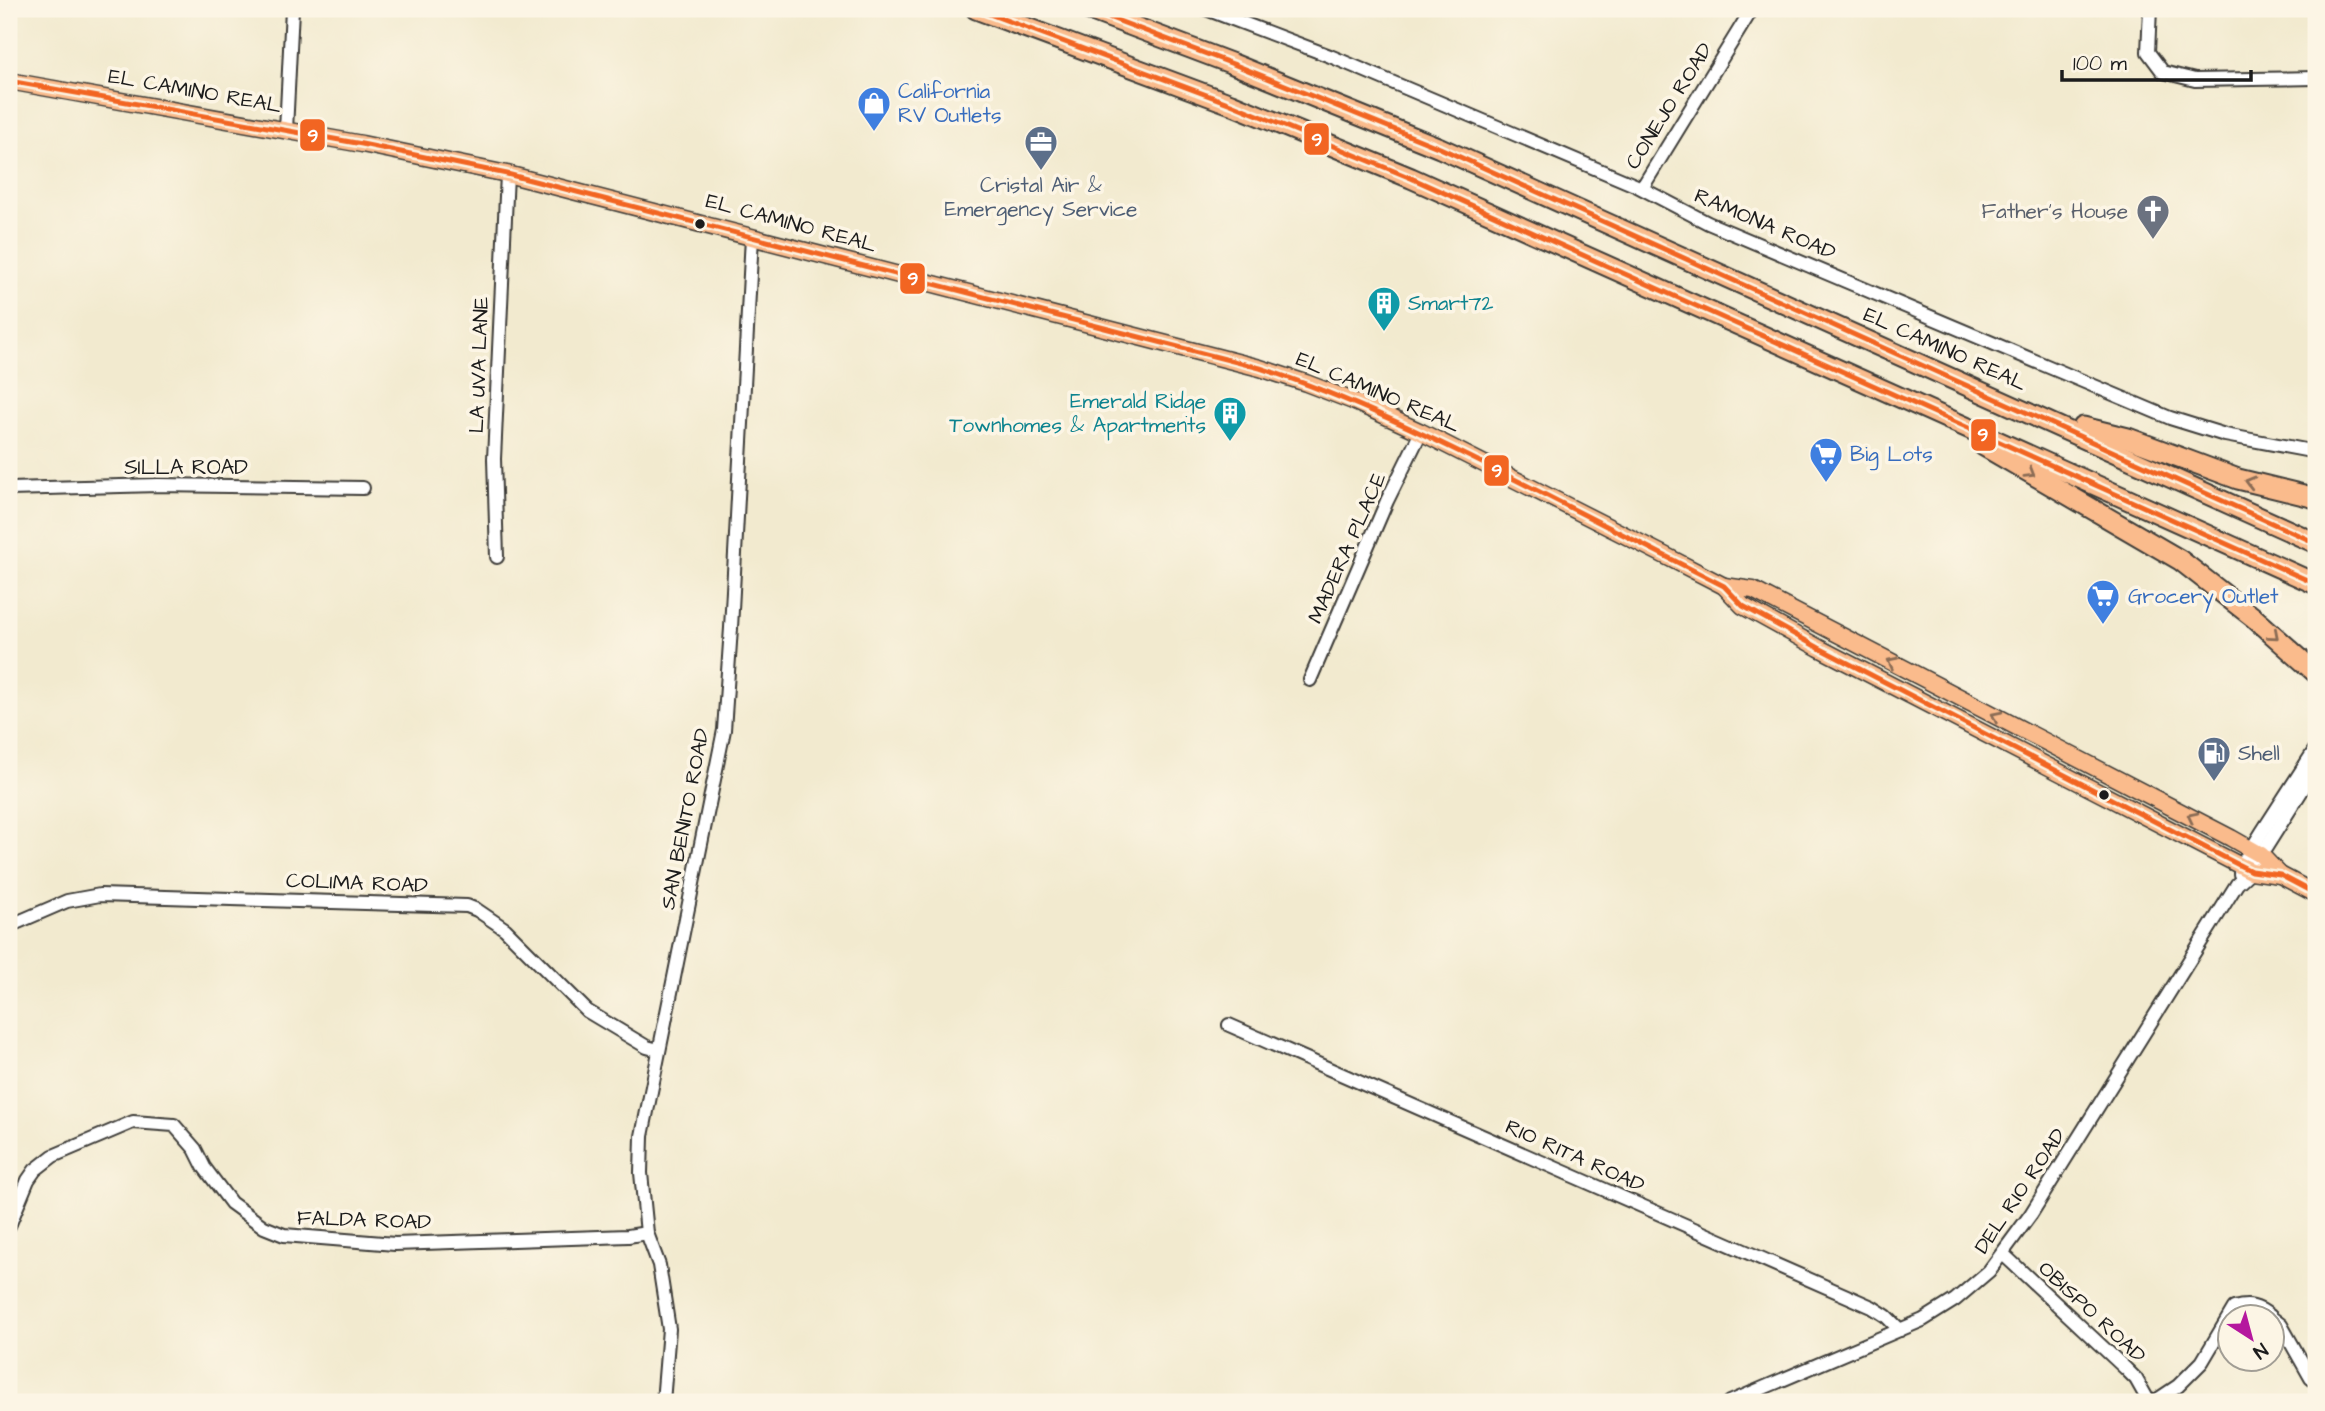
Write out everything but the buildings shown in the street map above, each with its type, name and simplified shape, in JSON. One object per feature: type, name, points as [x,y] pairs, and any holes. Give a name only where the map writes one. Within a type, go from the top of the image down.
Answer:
[{"type":"highway","points":[[976,9],[1160,76],[1411,178],[2316,584]]},
{"type":"highway","name":"EL CAMINO REAL","points":[[1087,9],[1246,69],[1440,148],[2316,542]]},
{"type":"highway","points":[[1908,400],[2089,509],[2180,560],[2253,617],[2316,673]]},
{"type":"highway","points":[[2039,417],[2128,438],[2238,479],[2316,498]]},
{"type":"main road","name":"EL CAMINO REAL","points":[[9,81],[286,130],[507,174],[1260,368],[1353,401],[1421,432],[1724,586],[1753,590],[2257,852],[2280,875],[2316,894]]},
{"type":"main road","name":"EL CAMINO REAL","points":[[1724,586],[1742,607],[2246,869],[2280,875]]},
{"type":"street","points":[[286,130],[292,9]]},
{"type":"street","name":"RAMONA ROAD","points":[[1206,9],[1330,56],[1642,188],[1708,222],[2170,418],[2225,435],[2316,452]]},
{"type":"street","name":"CONEJO ROAD","points":[[1642,188],[1752,9]]},
{"type":"street","points":[[2150,9],[2148,52],[2163,72],[2195,79],[2316,78]]},
{"type":"street","name":"LA UVA LANE","points":[[497,557],[494,459],[507,174]]},
{"type":"street","name":"SAN BENITO ROAD","points":[[662,1399],[669,1329],[659,1265],[647,1233],[641,1173],[642,1136],[723,730],[733,601],[752,237]]},
{"type":"street","name":"MADERA PLACE","points":[[1310,680],[1387,501],[1421,432]]},
{"type":"street","name":"SILLA ROAD","points":[[9,489],[158,485],[363,488]]},
{"type":"street","name":"DEL RIO ROAD","points":[[2257,852],[2316,748]]},
{"type":"street","name":"DEL RIO ROAD","points":[[1730,1402],[1923,1320],[1955,1300],[1989,1271],[2037,1205],[2246,869],[2316,768]]},
{"type":"street","name":"COLIMA ROAD","points":[[9,926],[67,901],[100,895],[467,906],[486,915],[505,929],[587,1011],[647,1047],[658,1050]]},
{"type":"street","name":"RIO RITA ROAD","points":[[1229,1025],[1872,1307],[1900,1330]]},
{"type":"street","name":"FALDA ROAD","points":[[9,1226],[28,1180],[35,1170],[53,1156],[132,1122],[173,1125],[195,1149],[204,1167],[232,1203],[264,1227],[284,1235],[395,1244],[628,1236],[647,1233]]},
{"type":"street","name":"OBISPO ROAD","points":[[2003,1255],[2126,1369],[2151,1402]]},
{"type":"street","points":[[2286,1334],[2311,1378],[2316,1382]]},
{"type":"street","points":[[2151,1402],[2178,1386],[2203,1362],[2216,1339]]},
{"type":"transit line","name":"9","points":[[976,9],[1231,104],[1411,178],[2316,584]]},
{"type":"transit line","name":"9","points":[[1087,9],[1233,64],[1440,148],[2316,543]]},
{"type":"transit line","name":"9","points":[[9,81],[362,144],[507,174],[1260,368],[1394,421],[1491,468],[1724,586],[1743,606],[1819,648],[2251,871],[2280,875],[2316,894]]},
{"type":"place","name":"California RV Outlets","points":[[874,133]]},
{"type":"place","name":"Cristal Air & Emergency Service","points":[[1041,172]]},
{"type":"place","name":"Father's House","points":[[2153,241]]},
{"type":"place","name":"Smart72","points":[[1384,333]]},
{"type":"place","name":"Emerald Ridge Townhomes & Apartments","points":[[1230,443]]},
{"type":"place","name":"Big Lots","points":[[1826,484]]},
{"type":"place","name":"Grocery Outlet","points":[[2103,626]]},
{"type":"place","name":"Shell","points":[[2214,783]]}]
